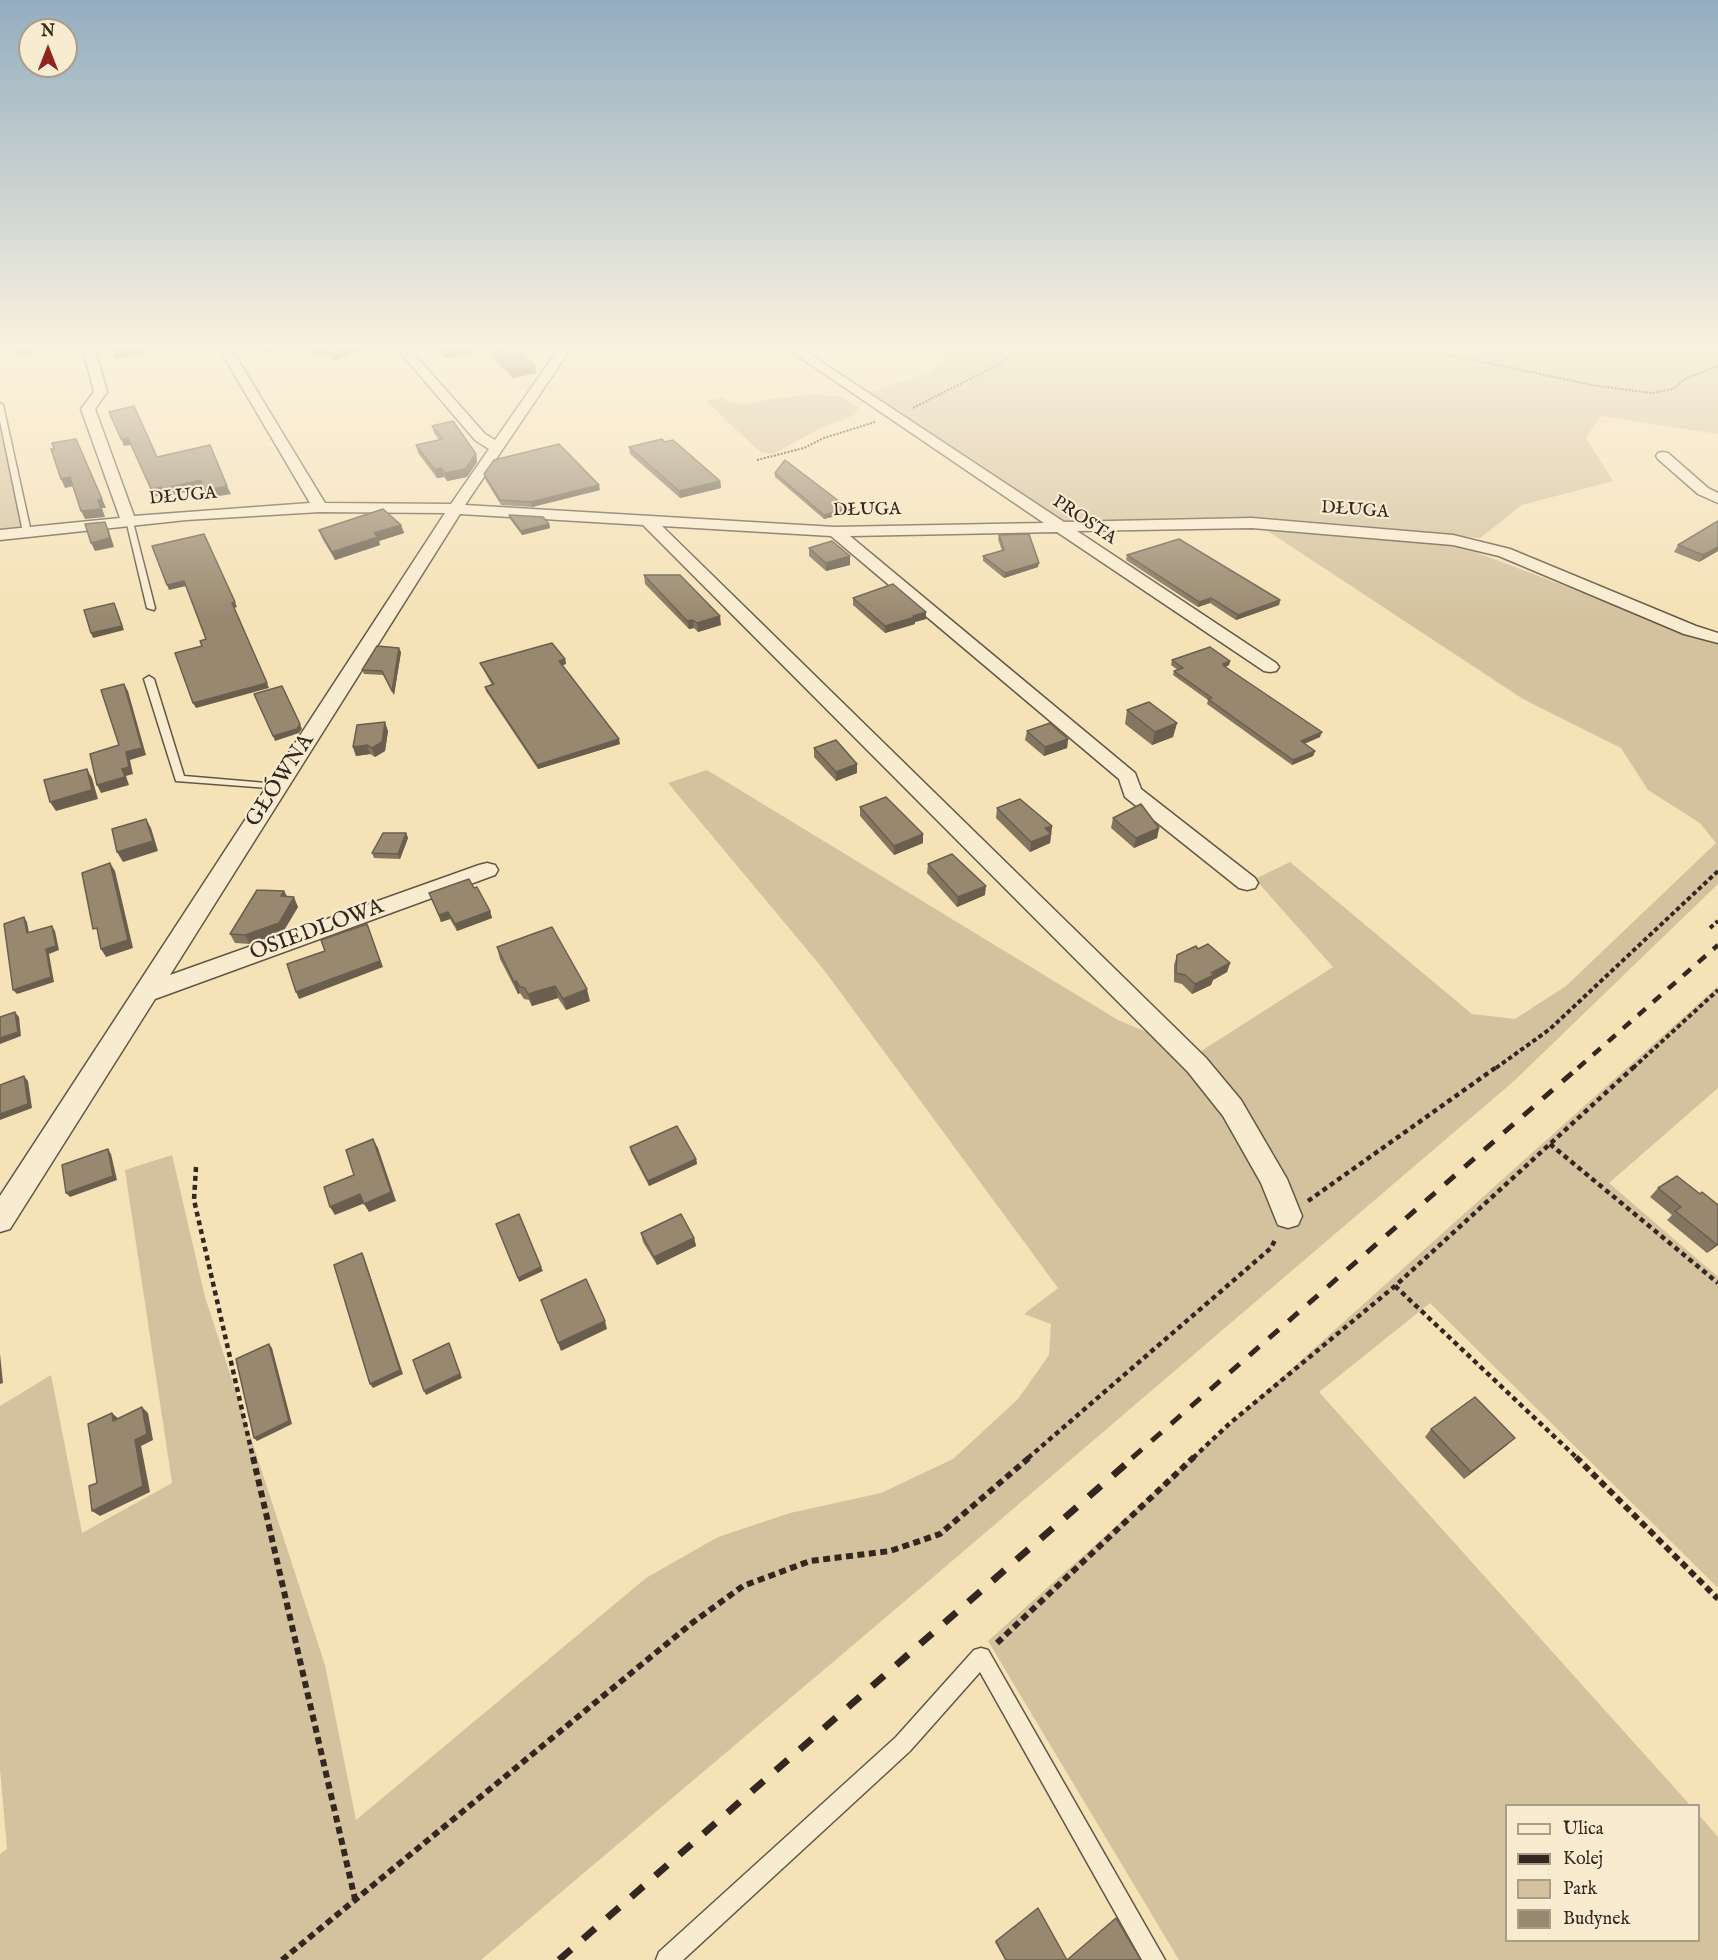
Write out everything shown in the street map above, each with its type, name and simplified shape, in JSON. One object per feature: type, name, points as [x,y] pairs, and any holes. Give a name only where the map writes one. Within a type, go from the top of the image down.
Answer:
[{"type":"street","points":[[98,436],[129,522]]},
{"type":"street","points":[[278,436],[320,507]]},
{"type":"street","points":[[480,436],[496,447]]},
{"type":"street","name":"GŁÓWNA","points":[[1,1217],[503,436]]},
{"type":"street","name":"PROSTA","points":[[923,436],[1270,667]]},
{"type":"street","points":[[1664,456],[1703,491],[1718,499]]},
{"type":"street","name":"DŁUGA","points":[[0,535],[320,507],[455,509],[835,532],[1252,523],[1453,540],[1504,552],[1690,630],[1718,638]]},
{"type":"street","points":[[647,520],[1197,1065],[1238,1118],[1273,1179],[1288,1216]]},
{"type":"street","points":[[835,532],[1128,777],[1132,792],[1247,883]]},
{"type":"street","name":"OSIEDLOWA","points":[[147,992],[487,870]]},
{"type":"lane","points":[[7,436],[27,532]]},
{"type":"lane","points":[[129,522],[151,608]]},
{"type":"lane","points":[[149,679],[180,779],[278,787]]},
{"type":"lane","points":[[668,1960],[903,1744],[981,1658],[1154,1960]]},
{"type":"path","points":[[757,460],[804,448],[830,436]]},
{"type":"path","points":[[282,1960],[683,1631],[743,1586],[810,1561],[890,1551],[940,1534],[1271,1248],[1288,1216],[1550,1029],[1718,871]]},
{"type":"path","points":[[1710,928],[1718,921]]},
{"type":"path","points":[[981,1658],[1229,1424],[1395,1286],[1718,990]]},
{"type":"path","points":[[1550,1144],[1718,1283]]},
{"type":"path","points":[[196,1167],[194,1200],[355,1899]]},
{"type":"path","points":[[1395,1286],[1556,1437],[1718,1599]]},
{"type":"green space","points":[[0,436],[2,436],[22,529],[0,532]]},
{"type":"green space","points":[[744,436],[805,436],[773,454],[760,452]]},
{"type":"green space","points":[[935,436],[1587,436],[1613,481],[1522,505],[1480,538],[1363,526],[1246,518],[1061,523]]},
{"type":"green space","points":[[1266,530],[1409,539],[1465,548],[1673,627],[1718,640],[1718,884],[1514,1081],[481,1960],[0,1960],[0,1854],[7,1849],[0,1769],[0,1406],[51,1375],[82,1533],[172,1483],[125,1170],[172,1155],[205,1297],[325,1665],[356,1820],[646,1578],[718,1537],[790,1513],[881,1493],[953,1459],[1018,1399],[1049,1355],[1051,1324],[1024,1314],[1058,1288],[824,970],[668,783],[707,770],[1118,1020],[1156,1036],[1199,1083],[1240,1141],[1275,1212],[1198,1053],[1333,967],[1255,879],[1290,862],[1472,1014],[1515,1019],[1566,986],[1716,843],[1700,823],[1648,790],[1621,748],[1523,699]]},
{"type":"green space","points":[[1718,986],[1718,1088],[1609,1183],[1718,1277],[1718,1588],[1430,1303],[1319,1392],[1689,1804],[1505,1804],[1505,1942],[1700,1942],[1700,1816],[1718,1837],[1718,1960],[1179,1960],[988,1641]]},
{"type":"building","points":[[120,436],[148,436],[157,457],[210,445],[227,486],[204,491],[201,480],[162,489],[161,487],[151,489],[128,438],[121,439]]},
{"type":"building","points":[[441,436],[464,436],[476,454],[465,469],[445,473],[441,468],[435,470],[416,445],[443,439]]},
{"type":"building","points":[[76,439],[102,499],[98,500],[101,509],[81,511],[70,477],[61,479],[51,449],[54,449],[52,443]]},
{"type":"building","points":[[662,439],[665,442],[673,440],[720,481],[679,491],[629,447]]},
{"type":"building","points":[[559,444],[599,485],[531,502],[500,500],[484,474],[494,460]]},
{"type":"building","points":[[785,460],[848,508],[824,515],[775,473]]},
{"type":"building","points":[[383,509],[401,525],[374,533],[378,537],[332,552],[319,530]]},
{"type":"building","points":[[509,515],[543,517],[549,524],[521,531]]},
{"type":"building","points":[[1718,521],[1718,547],[1703,555],[1678,545]]},
{"type":"building","points":[[105,522],[110,538],[91,543],[85,524]]},
{"type":"building","points":[[204,534],[235,602],[232,603],[267,683],[193,703],[175,653],[202,646],[200,641],[206,639],[184,581],[167,585],[152,546]]},
{"type":"building","points":[[1029,534],[1039,563],[1005,573],[983,556],[1004,550],[999,535]]},
{"type":"building","points":[[1179,539],[1280,600],[1238,615],[1211,598],[1199,602],[1127,555]]},
{"type":"building","points":[[832,541],[850,556],[826,563],[809,548]]},
{"type":"building","points":[[644,575],[680,575],[720,616],[697,623],[693,620],[687,621]]},
{"type":"building","points":[[893,584],[926,612],[885,626],[853,598]]},
{"type":"building","points":[[114,603],[122,626],[91,633],[84,610]]},
{"type":"building","points":[[552,643],[565,659],[559,661],[619,739],[537,765],[485,687],[494,684],[480,663]]},
{"type":"building","points":[[377,646],[399,648],[392,691],[382,671],[362,670]]},
{"type":"building","points":[[1210,647],[1230,661],[1223,664],[1224,666],[1322,732],[1301,741],[1315,751],[1293,760],[1208,699],[1212,698],[1174,671],[1183,668],[1172,660]]},
{"type":"building","points":[[124,684],[142,748],[126,752],[129,767],[122,769],[125,777],[97,785],[90,754],[119,745],[101,690]]},
{"type":"building","points":[[282,686],[300,724],[297,729],[273,736],[254,694]]},
{"type":"building","points":[[1149,702],[1177,723],[1155,732],[1127,710]]},
{"type":"building","points":[[385,722],[382,742],[372,748],[367,745],[353,747],[357,725]]},
{"type":"building","points":[[1050,723],[1068,739],[1045,747],[1027,731]]},
{"type":"building","points":[[836,740],[857,764],[836,772],[814,748]]},
{"type":"building","points":[[87,769],[92,790],[50,802],[44,780]]},
{"type":"building","points":[[886,797],[923,834],[894,846],[860,807]]},
{"type":"building","points":[[1020,799],[1052,826],[1045,828],[1051,834],[1031,842],[997,808]]},
{"type":"building","points":[[1141,804],[1159,828],[1136,838],[1113,818]]},
{"type":"building","points":[[146,819],[153,841],[117,852],[112,829]]},
{"type":"building","points":[[383,833],[406,833],[398,854],[372,853]]},
{"type":"building","points":[[952,854],[986,886],[958,897],[928,864]]},
{"type":"building","points":[[110,863],[128,940],[101,949],[97,928],[93,929],[82,873]]},
{"type":"building","points":[[469,879],[474,888],[477,887],[490,911],[455,924],[448,912],[439,915],[429,893]]},
{"type":"building","points":[[257,890],[284,891],[281,896],[294,897],[279,923],[245,935],[230,934]]},
{"type":"building","points":[[24,917],[27,933],[52,926],[56,946],[46,949],[51,977],[13,990],[4,924]]},
{"type":"building","points":[[367,924],[380,961],[296,992],[287,964],[325,951],[321,940]]},
{"type":"building","points":[[552,927],[587,989],[563,999],[555,986],[528,994],[525,988],[520,987],[516,981],[514,982],[497,947]]},
{"type":"building","points":[[1208,944],[1230,963],[1211,973],[1214,975],[1195,984],[1185,975],[1176,973],[1177,955],[1196,946],[1198,949]]},
{"type":"building","points":[[15,1012],[18,1032],[0,1038],[0,1017]]},
{"type":"building","points":[[24,1076],[28,1104],[0,1114],[0,1085]]},
{"type":"building","points":[[677,1126],[696,1159],[648,1181],[630,1147]]},
{"type":"building","points":[[373,1139],[391,1192],[364,1204],[360,1194],[330,1207],[324,1187],[354,1175],[346,1150]]},
{"type":"building","points":[[108,1149],[113,1176],[66,1193],[62,1165]]},
{"type":"building","points":[[1677,1176],[1718,1205],[1718,1243],[1716,1244],[1675,1211],[1681,1207],[1658,1188]]},
{"type":"building","points":[[519,1214],[541,1267],[518,1278],[496,1224]]},
{"type":"building","points":[[681,1214],[694,1238],[654,1257],[641,1233]]},
{"type":"building","points":[[362,1253],[400,1370],[370,1384],[334,1265]]},
{"type":"building","points":[[586,1279],[605,1321],[558,1343],[541,1300]]},
{"type":"building","points":[[449,1343],[460,1374],[424,1391],[413,1360]]},
{"type":"building","points":[[269,1344],[289,1421],[254,1438],[236,1359]]},
{"type":"building","points":[[1475,1397],[1515,1438],[1471,1472],[1431,1429]]},
{"type":"building","points":[[142,1407],[147,1434],[135,1440],[143,1486],[92,1511],[89,1486],[97,1483],[88,1424],[112,1413],[113,1421]]},
{"type":"building","points":[[1038,1908],[1067,1960],[1006,1960],[996,1941]]},
{"type":"building","points":[[1116,1918],[1141,1960],[1067,1960]]},
{"type":"railway","points":[[1578,1068],[1718,945]]},
{"type":"railway","points":[[1132,1458],[1580,1066]]},
{"type":"railway","points":[[559,1960],[1134,1457]]}]
